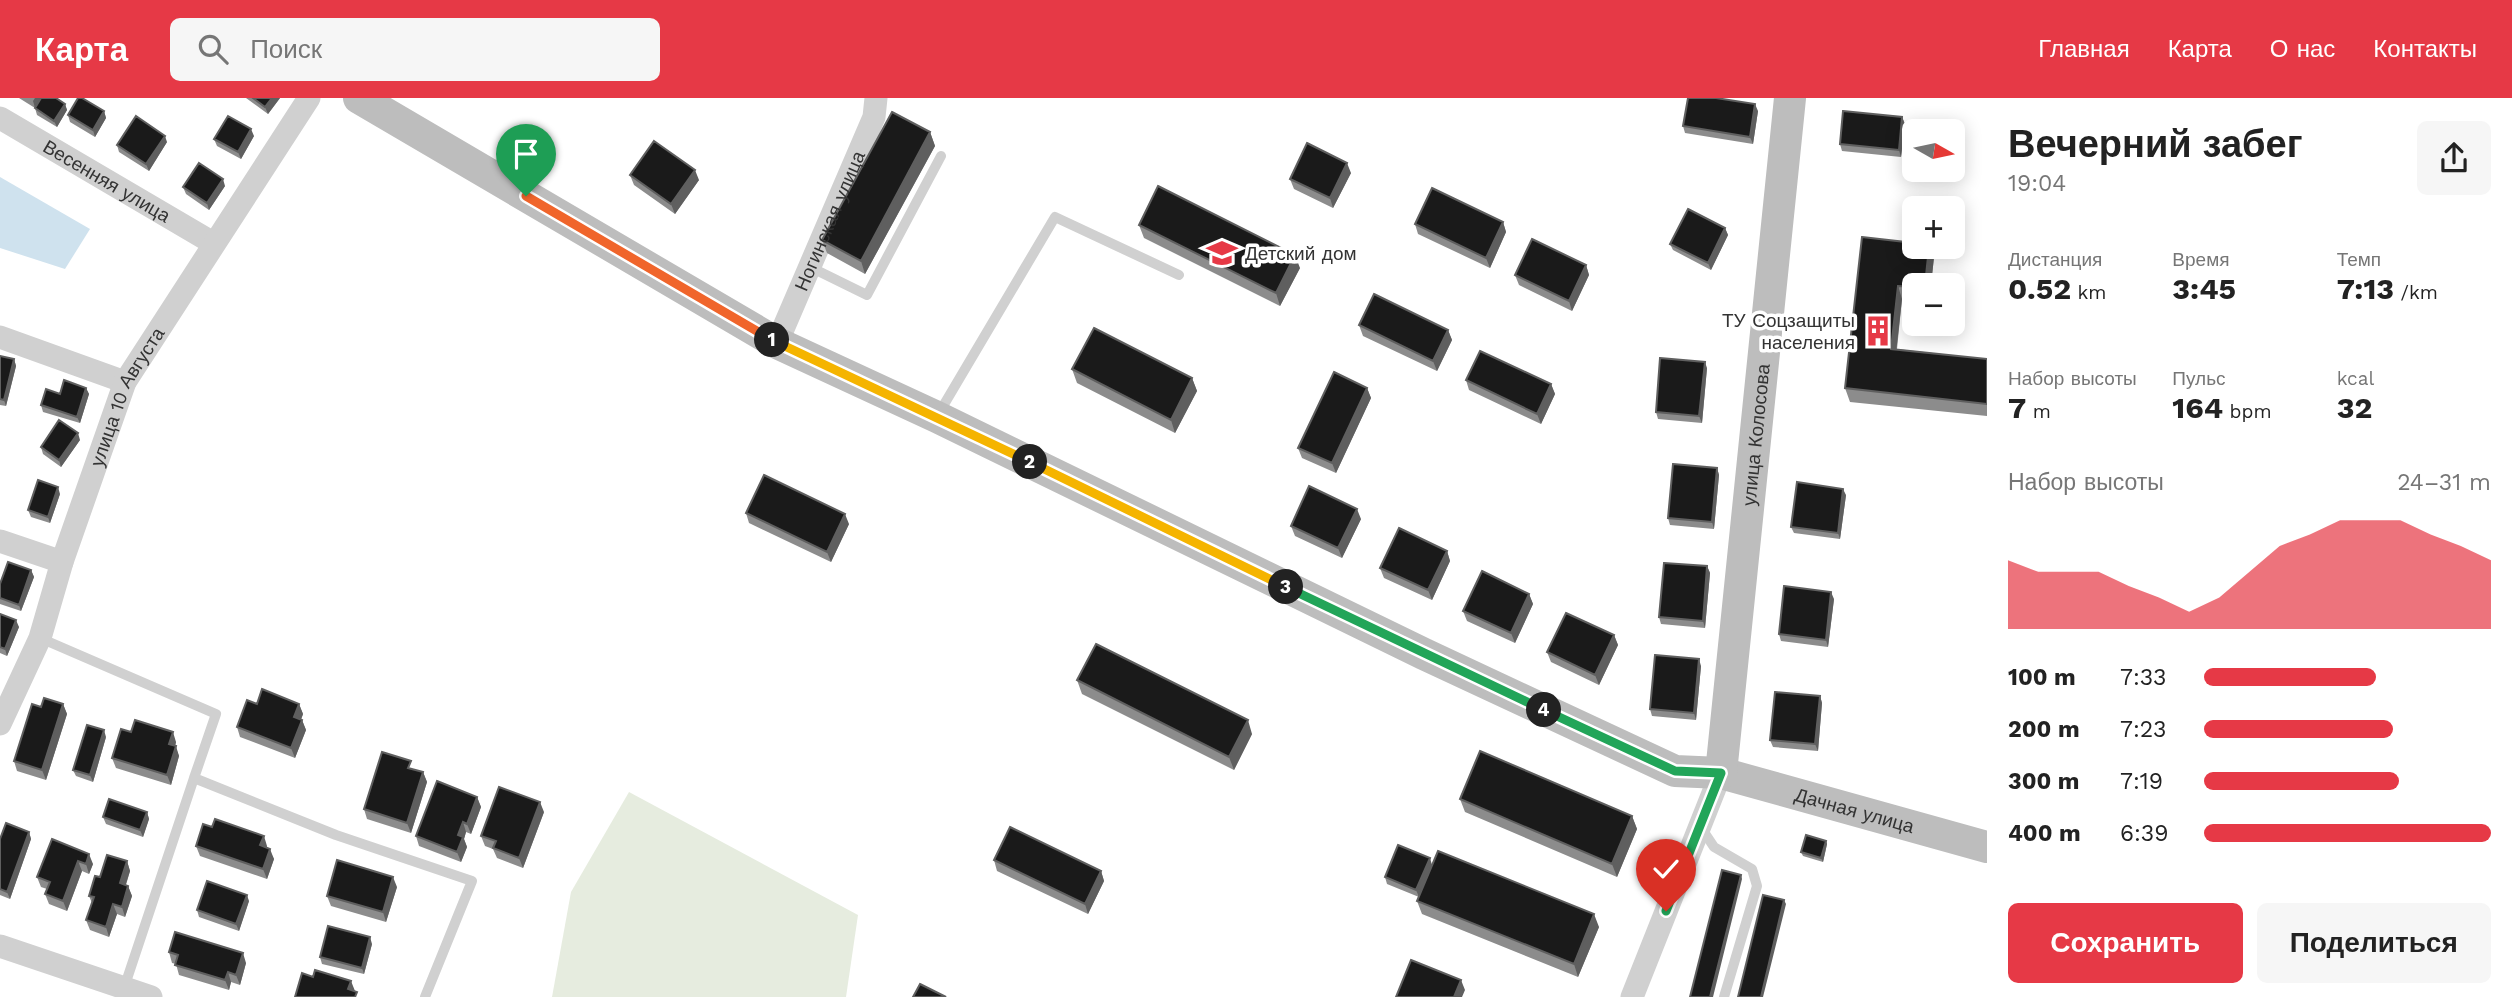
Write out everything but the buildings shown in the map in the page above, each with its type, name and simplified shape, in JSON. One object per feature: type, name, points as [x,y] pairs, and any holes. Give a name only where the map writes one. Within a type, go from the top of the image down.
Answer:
[{"type":"street","name":"улица 10 Августа","points":[[0,724],[40,638],[62,562],[125,382],[309,98]]},
{"type":"street","name":"Дачная улица","points":[[359,98],[777,343],[937,417],[1424,654],[1675,771],[1721,773],[1987,847]]},
{"type":"street","name":"Ногинская улица","points":[[777,343],[874,117],[876,98]]},
{"type":"street","name":"улица Колосова","points":[[1721,773],[1790,98]]},
{"type":"street","name":"Весенняя улица","points":[[0,118],[213,243]]},
{"type":"street","points":[[0,337],[125,382]]},
{"type":"street","points":[[0,541],[62,562]]},
{"type":"street","points":[[1632,997],[1721,773]]},
{"type":"street","points":[[0,946],[151,997]]},
{"type":"lane","points":[[810,267],[867,295],[942,156]]},
{"type":"lane","points":[[937,417],[1055,217],[1179,275]]},
{"type":"lane","points":[[40,638],[216,714],[124,988]]},
{"type":"lane","points":[[194,778],[336,835],[472,881],[425,997]]},
{"type":"lane","points":[[1700,826],[1714,847],[1752,869],[1757,886],[1724,997]]},
{"type":"shaded area","points":[[629,792],[858,915],[846,997],[552,997],[571,892]]},
{"type":"water","points":[[0,177],[90,229],[65,269],[0,248]]},
{"type":"place","name":"Детский дом","points":[[1222,253]]},
{"type":"place","name":"ТУ Соцзащиты населения","points":[[1878,331]]},
{"type":"route","points":[[526,196],[777,343],[937,417],[1424,654],[1675,771],[1721,773],[1666,911]]}]
